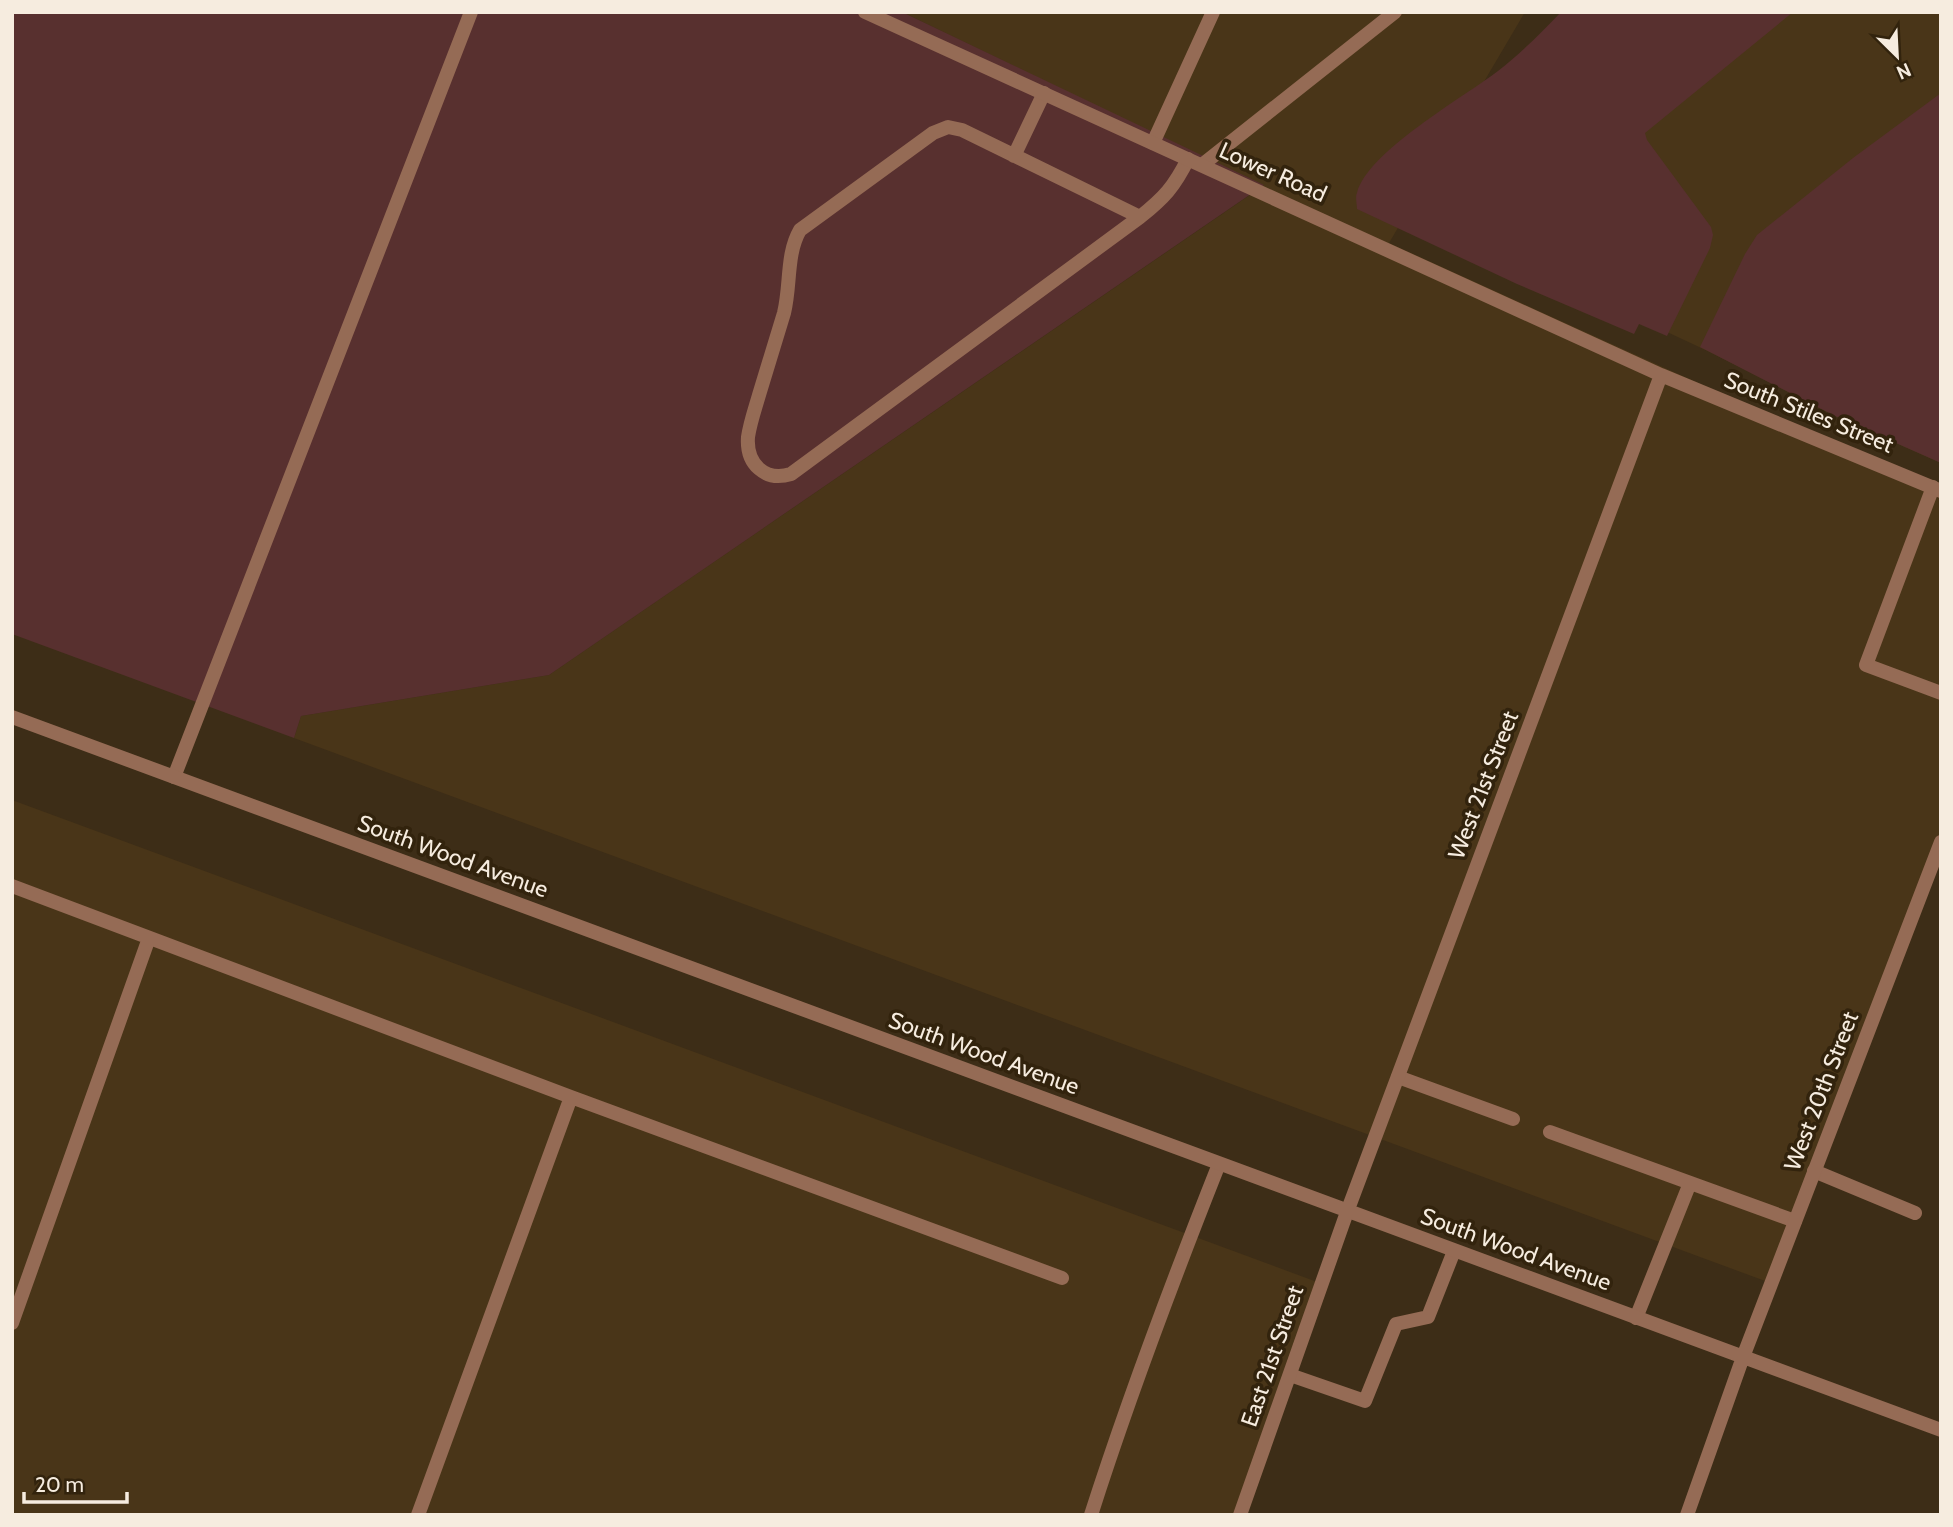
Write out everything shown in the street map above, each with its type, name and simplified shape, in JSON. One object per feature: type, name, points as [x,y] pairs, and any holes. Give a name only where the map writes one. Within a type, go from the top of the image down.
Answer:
[{"type":"street","points":[[174,777],[471,12]]},
{"type":"street","name":"Lower Road","points":[[865,12],[1661,375]]},
{"type":"street","points":[[1153,143],[1213,12]]},
{"type":"street","points":[[1202,165],[1395,12]]},
{"type":"street","points":[[1014,156],[1044,93]]},
{"type":"street","points":[[1140,217],[962,130],[948,127],[940,129],[800,229],[793,242],[784,312],[748,439],[755,464],[778,478],[791,474],[1140,217],[1160,202],[1175,185],[1188,159]]},
{"type":"street","name":"South Stiles Street","points":[[1661,375],[1937,489]]},
{"type":"street","name":"West 21st Street","points":[[1347,1212],[1661,375]]},
{"type":"street","points":[[1937,489],[1866,664],[1941,693]]},
{"type":"street","name":"South Wood Avenue","points":[[12,717],[1941,1430]]},
{"type":"street","name":"West 20th Street","points":[[1687,1515],[1742,1357],[1941,842]]},
{"type":"street","points":[[12,886],[571,1097],[1062,1278]]},
{"type":"street","points":[[12,1323],[149,938]]},
{"type":"street","points":[[1398,1077],[1513,1119]]},
{"type":"street","points":[[418,1515],[571,1097]]},
{"type":"street","points":[[1550,1132],[1795,1222]]},
{"type":"street","points":[[1091,1515],[1169,1288],[1219,1164]]},
{"type":"street","points":[[1814,1171],[1915,1213]]},
{"type":"street","points":[[1636,1318],[1690,1183]]},
{"type":"street","name":"East 21st Street","points":[[1240,1515],[1347,1212]]},
{"type":"street","points":[[1290,1375],[1365,1401],[1396,1324],[1428,1317],[1454,1251]]},
{"type":"shaded area","points":[[12,12],[902,12],[1264,185],[549,675],[301,716],[294,738],[12,634]]},
{"type":"shaded area","points":[[902,12],[1525,12],[1389,243],[1941,493],[1941,850],[1776,1285],[294,738],[301,716],[549,675],[1263,186]]},
{"type":"shaded area","points":[[1561,12],[1793,12],[1645,133],[1647,140],[1711,227],[1713,235],[1710,248],[1667,336],[1639,324],[1634,334],[1517,284],[1357,209],[1357,193],[1378,160],[1419,126],[1506,64]]},
{"type":"shaded area","points":[[1632,12],[1941,12],[1941,463],[1835,416],[1712,353],[1532,269]]},
{"type":"shaded area","points":[[1941,93],[1941,463],[1835,416],[1700,347],[1757,235],[1853,158]]},
{"type":"shaded area","points":[[12,800],[1328,1286],[1245,1515],[12,1515]]}]
